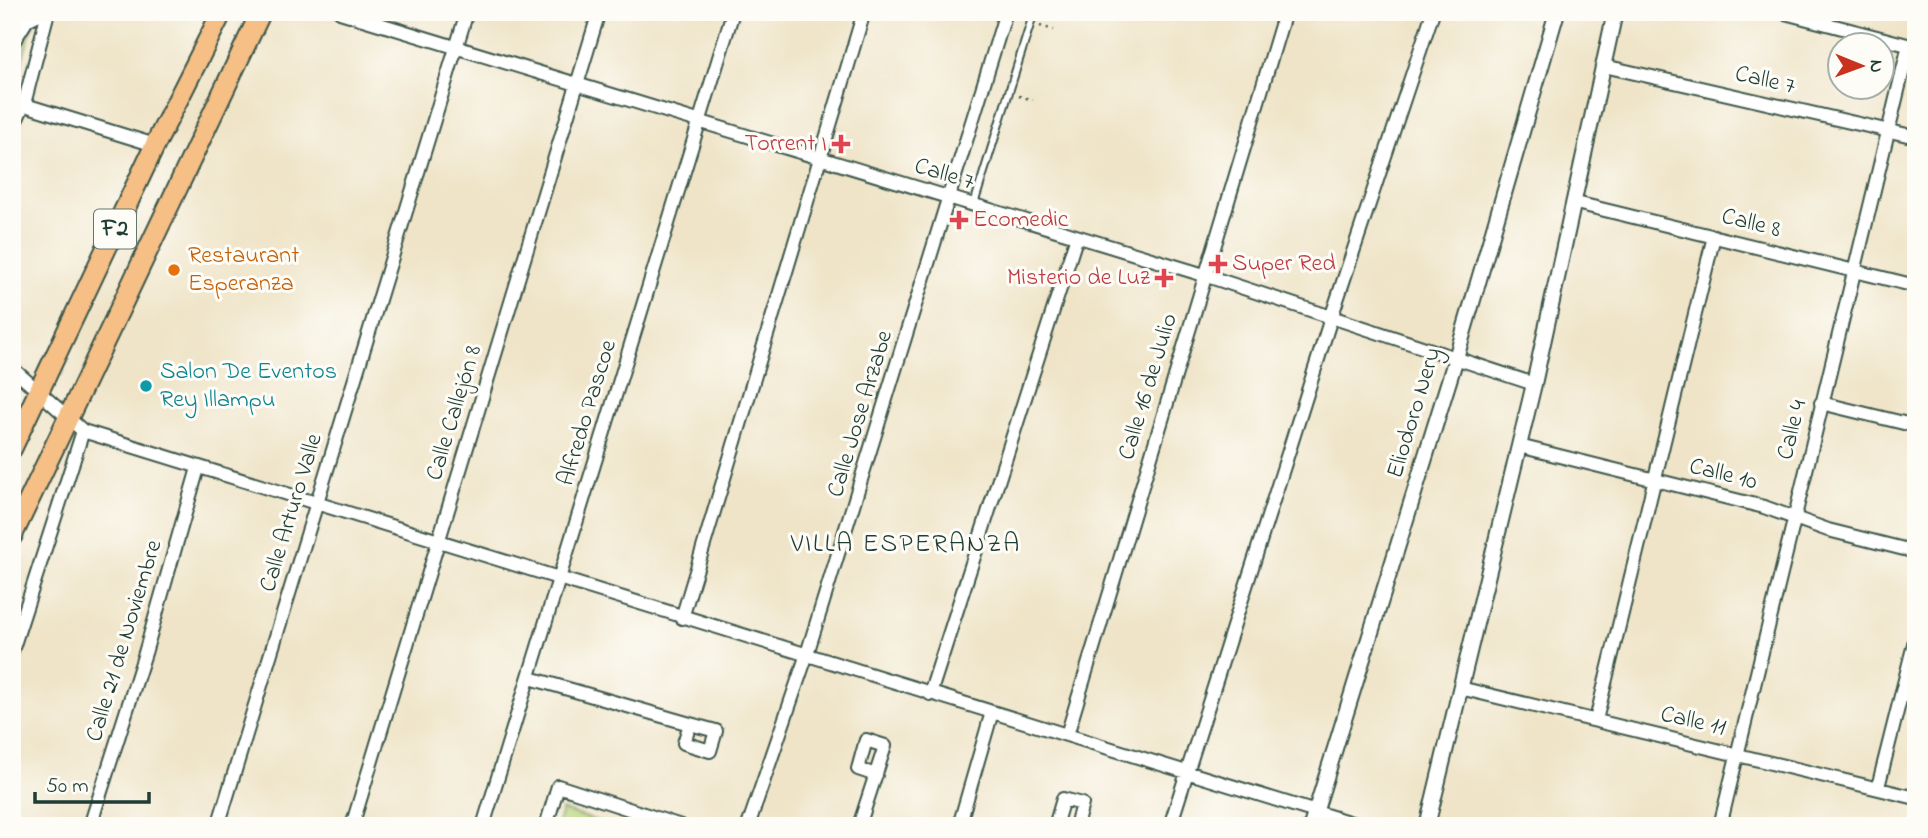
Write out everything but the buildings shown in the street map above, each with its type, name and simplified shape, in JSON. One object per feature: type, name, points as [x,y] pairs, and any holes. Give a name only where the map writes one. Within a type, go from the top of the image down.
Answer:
[{"type":"highway","name":"F2","points":[[12,448],[155,145],[222,12]]},
{"type":"highway","name":"F2","points":[[12,536],[261,12]]},
{"type":"street","points":[[12,44],[27,20],[46,12]]},
{"type":"street","points":[[12,128],[46,12]]},
{"type":"street","name":"Calle 7","points":[[340,12],[578,83],[1076,239],[1204,275],[1534,384]]},
{"type":"street","name":"Calle Arturo Valle","points":[[218,826],[467,12]]},
{"type":"street","name":"Calle Callejón 8","points":[[352,826],[599,12]]},
{"type":"street","name":"Alfredo Pascoe","points":[[483,826],[733,12]]},
{"type":"street","points":[[682,618],[864,12]]},
{"type":"street","name":"Calle Jose Arzabe","points":[[748,826],[807,657],[1006,12]]},
{"type":"street","name":"Calle 16 de Julio","points":[[1067,735],[1285,12]]},
{"type":"street","points":[[1170,826],[1331,318],[1433,12]]},
{"type":"street","name":"Eliodoro Nery","points":[[1313,819],[1456,358],[1557,12]]},
{"type":"street","points":[[1427,826],[1576,203],[1615,12]]},
{"type":"street","points":[[1781,12],[1912,46]]},
{"type":"street","name":"Calle 4","points":[[1720,826],[1886,130],[1912,46]]},
{"type":"street","name":"Calle 7","points":[[1604,66],[1916,137]]},
{"type":"street","points":[[18,103],[155,145]]},
{"type":"street","name":"Calle 8","points":[[1576,203],[1916,286]]},
{"type":"street","points":[[1596,720],[1714,236]]},
{"type":"street","points":[[930,694],[1076,239]]},
{"type":"street","points":[[12,368],[83,431],[1188,773],[1313,819],[1361,826]]},
{"type":"street","points":[[1821,403],[1916,426]]},
{"type":"street","points":[[12,651],[83,431]]},
{"type":"street","name":"Calle 10","points":[[1519,446],[1764,507],[1828,530],[1916,552]]},
{"type":"street","name":"Calle 21 de Noviembre","points":[[90,826],[145,653],[198,468]]},
{"type":"street","points":[[1878,787],[1916,636]]},
{"type":"street","points":[[530,678],[690,724]]},
{"type":"street","name":"Calle 11","points":[[1460,688],[1916,798]]},
{"type":"street","points":[[959,826],[992,712]]},
{"type":"street","points":[[859,826],[876,775]]},
{"type":"street","points":[[546,826],[558,786],[681,826]]},
{"type":"street","points":[[1055,826],[1063,799],[1082,804],[1076,826]]},
{"type":"lane","points":[[974,206],[1034,12]]},
{"type":"path","points":[[1009,93],[1033,100]]},
{"type":"green space","points":[[34,21],[13,89],[12,53]]},
{"type":"green space","points":[[562,810],[613,826],[557,826]]},
{"type":"place","name":"Torrent I","points":[[841,144]]},
{"type":"place","name":"Ecomedic","points":[[959,220]]},
{"type":"place","name":"Super Red","points":[[1218,264]]},
{"type":"place","name":"Restaurant Esperanza","points":[[174,270]]},
{"type":"place","name":"Misterio de Luz","points":[[1164,278]]},
{"type":"place","name":"Salon De Eventos Rey Illampu","points":[[146,386]]},
{"type":"district","name":"VILLA ESPERANZA","points":[[906,545]]}]
